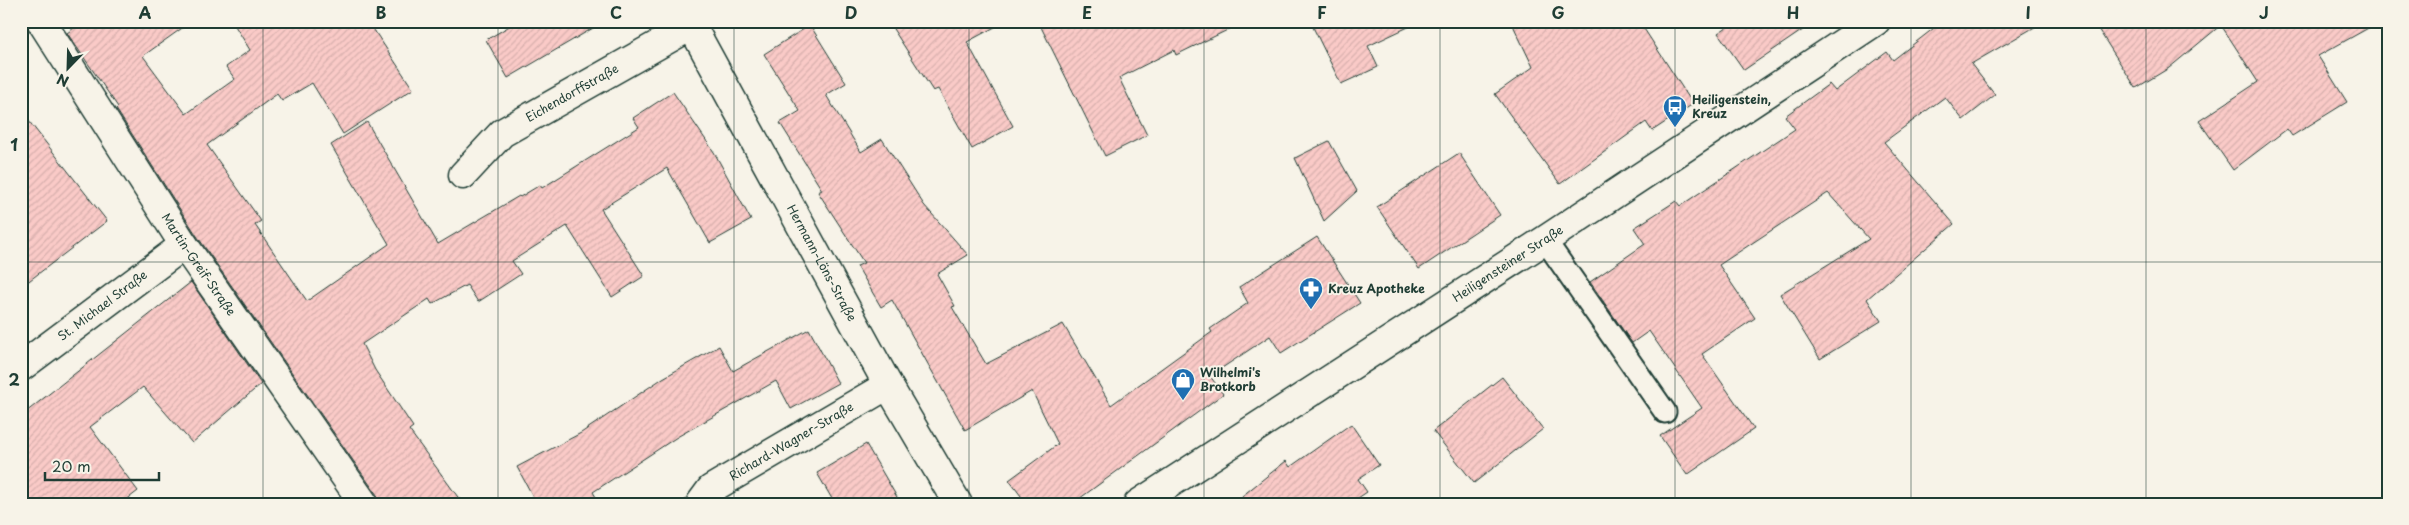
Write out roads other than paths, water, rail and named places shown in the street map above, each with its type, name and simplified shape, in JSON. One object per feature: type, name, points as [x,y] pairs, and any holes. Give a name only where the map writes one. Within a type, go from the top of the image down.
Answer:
[{"type":"street","name":"Martin-Greif-Straße","points":[[41,21],[184,244],[364,504]]},
{"type":"street","name":"Heiligensteiner Straße","points":[[1138,504],[1876,21]]},
{"type":"street","name":"Eichendorffstraße","points":[[463,175],[502,133],[690,24]]},
{"type":"street","name":"Hermann-Löns-Straße","points":[[690,24],[888,385],[958,504]]},
{"type":"street","name":"St. Michael Straße","points":[[21,367],[184,244]]},
{"type":"street","name":"Richard-Wagner-Straße","points":[[700,504],[711,490],[888,385]]},
{"type":"lane","points":[[1544,240],[1665,412]]},
{"type":"place","name":"Heiligenstein, Kreuz","points":[[1675,128]]},
{"type":"place","name":"Kreuz Apotheke","points":[[1311,310]]},
{"type":"place","name":"Wilhelmi's Brotkorb","points":[[1183,401]]}]
